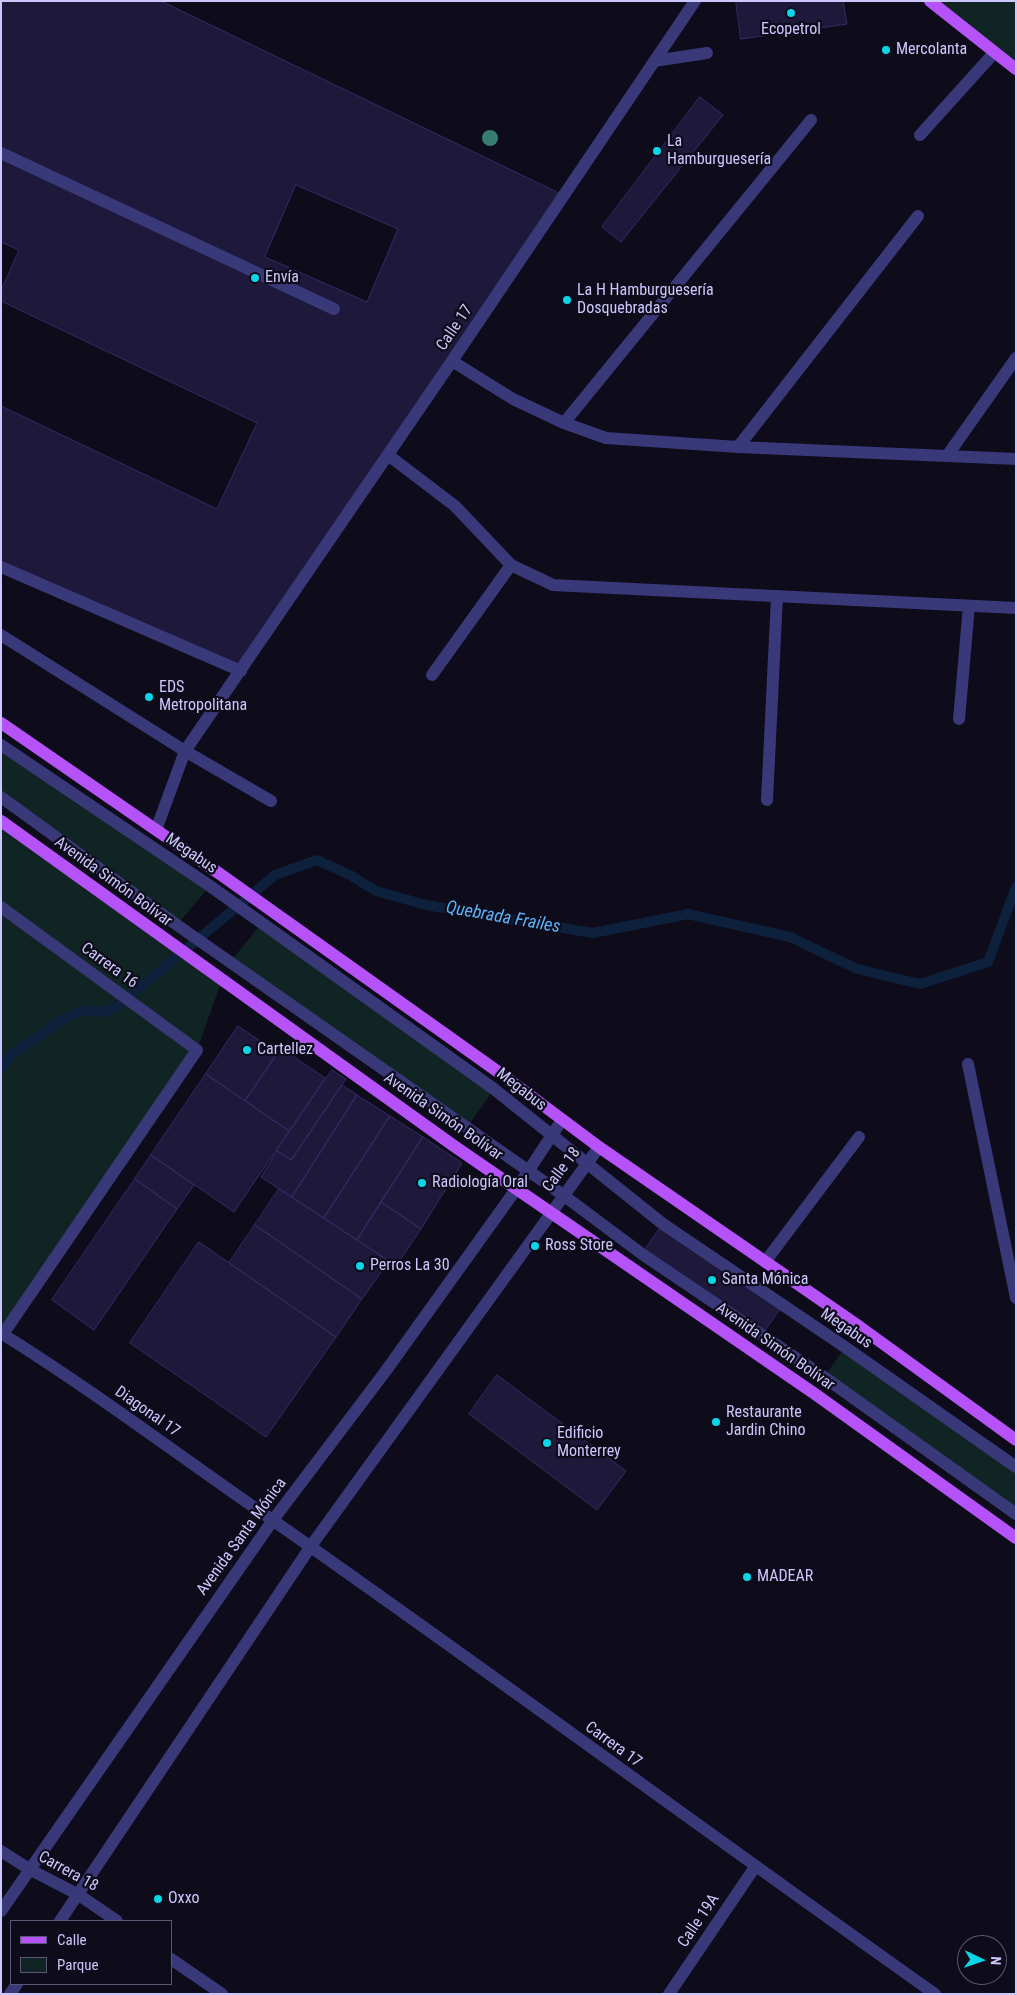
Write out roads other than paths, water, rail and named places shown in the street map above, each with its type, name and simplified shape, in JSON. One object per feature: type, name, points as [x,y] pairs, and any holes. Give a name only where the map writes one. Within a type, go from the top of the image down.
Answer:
[{"type":"main road","points":[[930,1],[1016,69]]},
{"type":"main road","points":[[1,723],[220,874],[599,1147],[1016,1440]]},
{"type":"main road","name":"Avenida Simón Bolívar","points":[[1,821],[165,940],[550,1212],[815,1394],[1016,1538]]},
{"type":"street","name":"Calle 17","points":[[156,830],[185,751],[241,672],[695,1]]},
{"type":"street","points":[[654,62],[707,53]]},
{"type":"street","points":[[920,135],[976,76],[994,53]]},
{"type":"street","points":[[564,423],[811,120]]},
{"type":"street","points":[[1,153],[334,309]]},
{"type":"street","points":[[738,447],[918,216]]},
{"type":"street","points":[[947,456],[1016,358]]},
{"type":"street","points":[[452,361],[514,399],[564,423],[606,438],[738,447],[1016,459]]},
{"type":"street","points":[[388,454],[455,506],[511,565],[554,585],[1016,608]]},
{"type":"street","points":[[432,675],[511,565]]},
{"type":"street","points":[[1,567],[241,672]]},
{"type":"street","points":[[767,800],[777,596]]},
{"type":"street","points":[[959,718],[969,606]]},
{"type":"street","points":[[1,635],[185,751],[271,801]]},
{"type":"street","name":"Megabus","points":[[1,745],[210,886],[494,1089],[663,1224],[845,1347],[1016,1467]]},
{"type":"street","points":[[1,797],[177,925],[563,1195],[650,1259],[824,1378],[1016,1514]]},
{"type":"street","name":"Carrera 16","points":[[1,907],[197,1050],[2,1333]]},
{"type":"street","points":[[968,1064],[1016,1298]]},
{"type":"street","name":"Calle 18","points":[[517,1188],[562,1120]]},
{"type":"street","points":[[765,1262],[859,1138]]},
{"type":"street","name":"Calle 18","points":[[550,1212],[599,1147]]},
{"type":"street","name":"Avenida Santa Mónica","points":[[1,1911],[273,1520],[385,1372],[517,1188]]},
{"type":"street","points":[[61,1920],[311,1546],[550,1212]]},
{"type":"street","name":"Diagonal 17","points":[[2,1333],[273,1520]]},
{"type":"street","name":"Carrera 17","points":[[273,1520],[935,1994]]},
{"type":"street","name":"Carrera 18","points":[[1,1851],[29,1869],[79,1895],[116,1920]]},
{"type":"street","name":"Calle 19A","points":[[669,1994],[756,1867]]},
{"type":"street","points":[[172,1960],[222,1994]]},
{"type":"waterway","name":"Quebrada Frailes","points":[[1,1069],[11,1055],[63,1019],[84,1010],[99,1012],[114,1009],[275,875],[317,860],[350,875],[376,891],[426,905],[593,933],[688,914],[790,937],[857,969],[920,984],[988,962],[1016,887]]},
{"type":"place","name":"Ecopetrol","points":[[791,13]]},
{"type":"place","name":"Mercolanta","points":[[886,50]]},
{"type":"place","name":"La Hamburguesería","points":[[657,151]]},
{"type":"place","name":"Envía","points":[[255,278]]},
{"type":"place","name":"La H Hamburguesería Dosquebradas","points":[[567,300]]},
{"type":"place","name":"EDS Metropolitana","points":[[149,697]]},
{"type":"place","name":"Cartellez","points":[[247,1050]]},
{"type":"place","name":"Radiología Oral","points":[[422,1183]]},
{"type":"place","name":"Ross Store","points":[[535,1246]]},
{"type":"place","name":"Perros La 30","points":[[360,1266]]},
{"type":"place","name":"Santa Mónica","points":[[712,1280]]},
{"type":"place","name":"Restaurante Jardin Chino","points":[[716,1422]]},
{"type":"place","name":"Edificio Monterrey","points":[[547,1443]]},
{"type":"place","name":"MADEAR","points":[[747,1577]]},
{"type":"place","name":"Oxxo","points":[[158,1899]]}]
